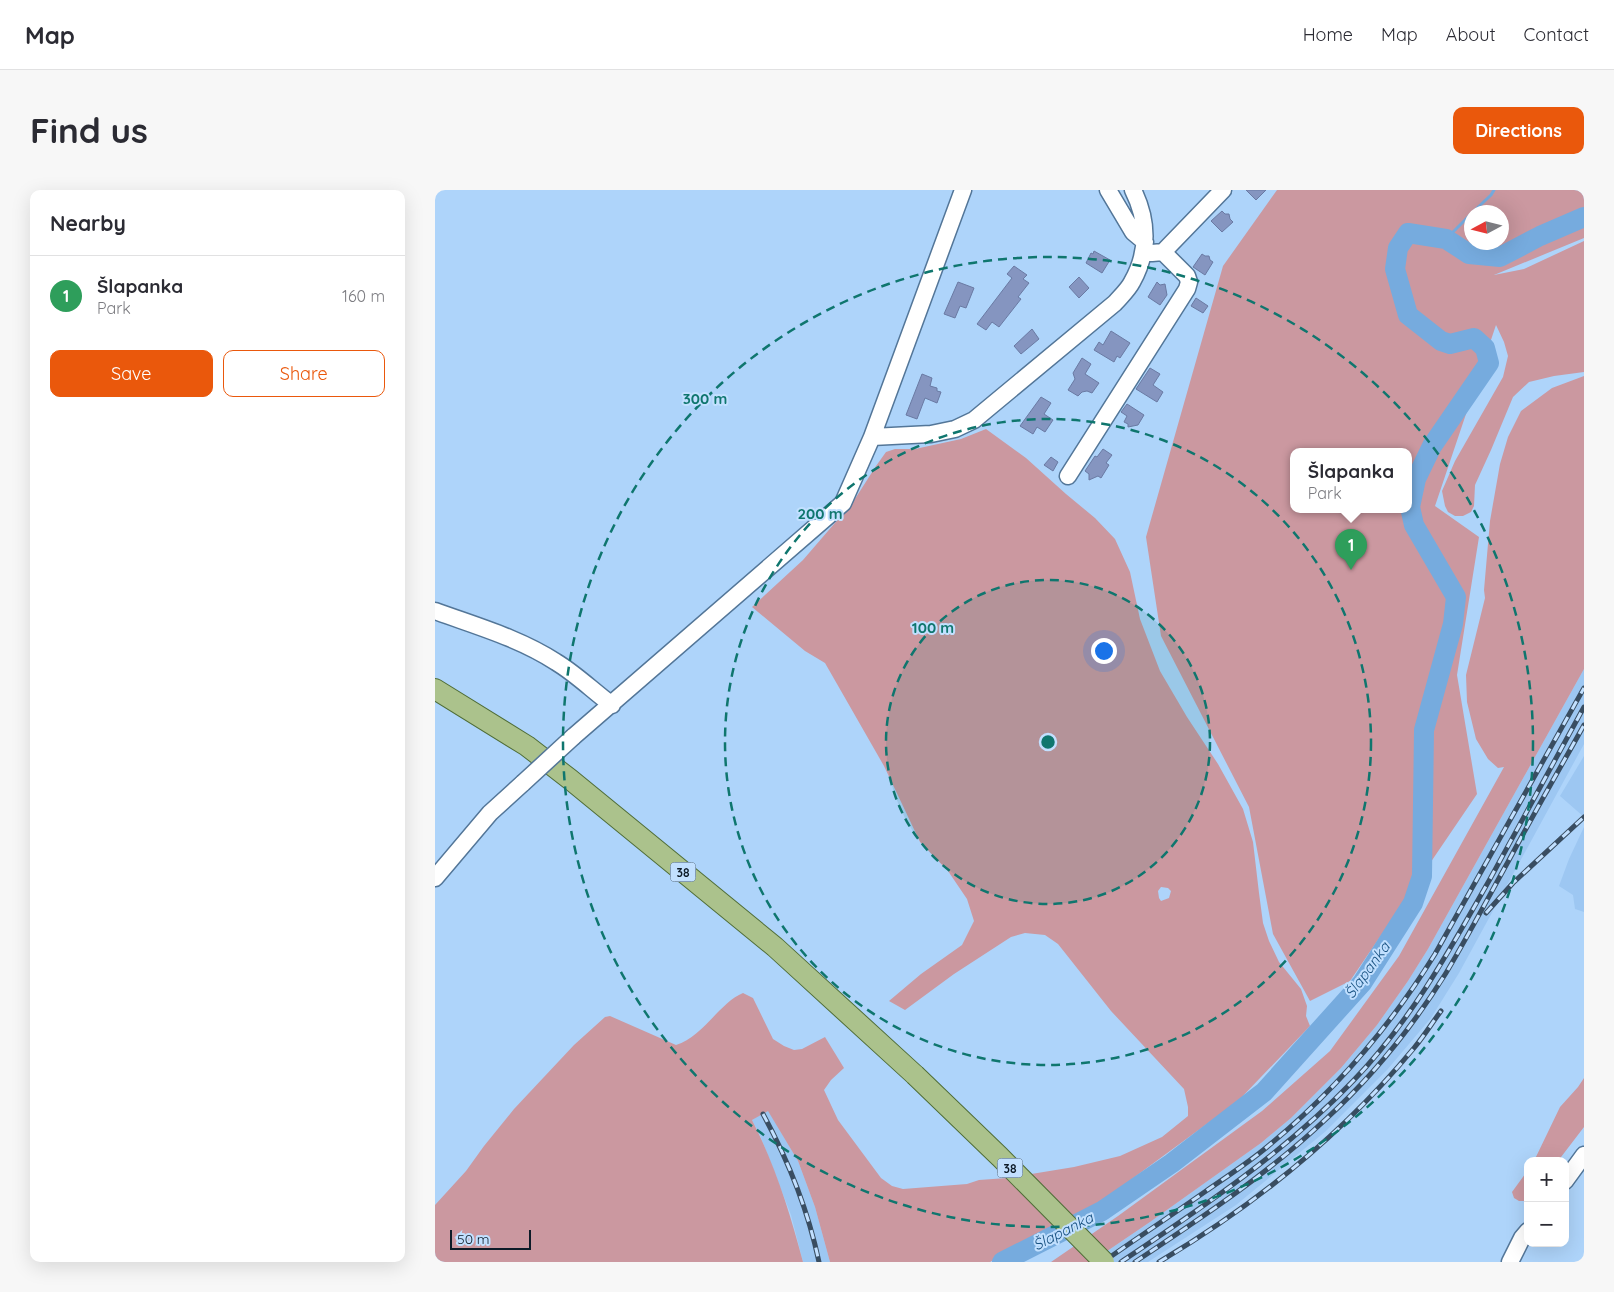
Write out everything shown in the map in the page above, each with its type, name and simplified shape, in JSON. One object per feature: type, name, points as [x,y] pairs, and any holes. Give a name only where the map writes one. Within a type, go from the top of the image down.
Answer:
[{"type":"main road","name":"38","points":[[435,689],[527,746],[775,947],[915,1075],[1001,1157],[1104,1262]]},
{"type":"street","points":[[435,878],[490,813],[573,737],[843,503],[872,437],[963,190]]},
{"type":"street","points":[[1068,476],[1187,290],[1189,282],[1187,276],[1163,252],[1144,248],[1107,190]]},
{"type":"street","points":[[872,437],[931,434],[955,430],[973,420],[1115,303],[1131,284],[1140,264],[1144,248],[1144,222],[1141,206],[1133,190]]},
{"type":"street","points":[[1163,252],[1223,190]]},
{"type":"street","points":[[435,611],[532,648],[557,663],[612,705]]},
{"type":"street","points":[[1569,1176],[1584,1155]]},
{"type":"street","points":[[1511,1262],[1524,1236]]},
{"type":"shaded area","points":[[1277,190],[1584,190],[1584,238],[1494,275],[1524,269],[1584,241],[1584,372],[1529,382],[1513,397],[1475,485],[1474,506],[1471,512],[1463,516],[1455,516],[1448,512],[1442,491],[1455,461],[1503,377],[1508,356],[1496,325],[1435,506],[1479,537],[1457,675],[1477,794],[1350,981],[1310,1001],[1273,934],[1249,807],[1161,636],[1146,537],[1223,266]]},
{"type":"shaded area","points":[[1584,376],[1584,669],[1428,949],[1377,1025],[1341,1068],[1291,1118],[1261,1143],[1091,1262],[1051,1262],[1118,1216],[1262,1111],[1330,1051],[1399,956],[1504,767],[1498,768],[1488,759],[1476,739],[1467,702],[1466,675],[1485,598],[1484,590],[1490,521],[1500,464],[1508,437],[1521,411],[1552,388]]},
{"type":"shaded area","points":[[986,429],[1026,458],[1095,518],[1115,539],[1130,572],[1140,619],[1160,671],[1218,764],[1243,809],[1253,842],[1263,923],[1279,962],[1301,989],[1307,1006],[1306,1016],[1310,1026],[1238,1101],[1106,1198],[990,1262],[830,1262],[815,1207],[798,1161],[768,1111],[752,1120],[768,1154],[781,1190],[803,1262],[435,1262],[435,1205],[466,1171],[514,1109],[574,1045],[605,1017],[610,1016],[676,1045],[695,1035],[735,997],[743,993],[753,998],[773,1039],[784,1046],[794,1050],[802,1049],[825,1037],[844,1068],[831,1080],[824,1090],[838,1120],[881,1178],[892,1186],[903,1189],[967,1184],[979,1180],[1007,1178],[1074,1167],[1120,1156],[1162,1137],[1188,1116],[1184,1089],[1111,1011],[1058,944],[1045,935],[1025,933],[1011,937],[954,974],[905,1010],[889,1001],[921,974],[962,945],[974,921],[967,899],[948,871],[920,842],[884,766],[825,663],[805,651],[752,607],[803,560],[853,502],[886,452],[895,449],[915,449],[961,439]],"holes":[[[1161,887],[1168,888],[1171,891],[1169,898],[1161,901],[1158,891]]]},
{"type":"shaded area","points":[[1584,669],[1584,744],[1459,973],[1431,1018],[1387,1070],[1326,1131],[1236,1205],[1148,1262],[1091,1262],[1261,1143],[1291,1118],[1341,1068],[1377,1025],[1428,949]]},
{"type":"shaded area","points":[[1584,756],[1584,817],[1560,796]]},
{"type":"shaded area","points":[[1584,827],[1584,912],[1575,909],[1573,895],[1559,886]]},
{"type":"shaded area","points":[[1584,1078],[1584,1127],[1561,1157],[1536,1157],[1560,1107]]},
{"type":"shaded area","points":[[768,1110],[798,1161],[815,1207],[830,1262],[803,1262],[791,1215],[760,1135],[752,1120]]},
{"type":"shaded area","points":[[1524,1176],[1524,1201],[1514,1198],[1512,1192]]},
{"type":"building","points":[[1246,190],[1266,190],[1256,200]]},
{"type":"building","points":[[1222,211],[1225,214],[1229,214],[1233,222],[1222,232],[1211,221]]},
{"type":"building","points":[[1094,251],[1110,260],[1102,273],[1086,263]]},
{"type":"building","points":[[1202,254],[1209,256],[1213,262],[1205,275],[1193,267]]},
{"type":"building","points":[[1014,266],[1027,275],[1023,279],[1029,283],[1018,297],[1021,299],[999,327],[992,322],[986,330],[977,324],[1012,278],[1007,274]]},
{"type":"building","points":[[1079,277],[1089,288],[1079,298],[1069,287]]},
{"type":"building","points":[[958,282],[974,288],[966,308],[960,306],[955,318],[944,314]]},
{"type":"building","points":[[1157,282],[1160,285],[1165,284],[1167,295],[1160,305],[1148,297]]},
{"type":"building","points":[[1196,298],[1208,306],[1203,313],[1191,306]]},
{"type":"building","points":[[1032,329],[1039,339],[1021,354],[1014,346]]},
{"type":"building","points":[[1111,331],[1130,343],[1120,358],[1117,356],[1114,362],[1094,350],[1099,342],[1103,345]]},
{"type":"building","points":[[1082,358],[1091,364],[1085,374],[1099,383],[1092,393],[1082,392],[1078,396],[1068,390],[1075,379],[1073,373]]},
{"type":"building","points":[[1150,368],[1160,374],[1153,385],[1163,392],[1157,402],[1136,389]]},
{"type":"building","points":[[922,374],[932,378],[930,386],[937,388],[937,391],[941,392],[937,403],[925,398],[917,419],[906,415]]},
{"type":"building","points":[[1041,397],[1051,403],[1044,414],[1053,420],[1045,432],[1037,427],[1033,434],[1020,426]]},
{"type":"building","points":[[1127,404],[1144,415],[1138,425],[1128,427],[1128,424],[1124,422],[1127,416],[1121,412]]},
{"type":"building","points":[[1103,449],[1112,455],[1106,463],[1109,465],[1101,478],[1098,476],[1089,480],[1089,474],[1085,471],[1095,456],[1097,457]]},
{"type":"building","points":[[1051,457],[1058,462],[1053,471],[1044,465]]},
{"type":"waterway","points":[[1480,205],[1494,190]]},
{"type":"waterway","name":"Šlapanka","points":[[1412,498],[1416,479],[1432,446],[1489,363],[1485,348],[1474,338],[1450,344],[1441,341],[1408,315],[1395,269],[1398,248],[1408,233],[1446,239],[1469,254],[1500,257],[1540,236],[1584,217]]},
{"type":"waterway","points":[[1446,239],[1464,221]]},
{"type":"waterway","name":"Šlapanka","points":[[1002,1262],[1102,1211],[1172,1163],[1264,1092],[1362,983],[1413,903],[1422,876],[1424,730],[1453,624],[1456,597],[1414,525],[1411,513]]},
{"type":"railway","points":[[1103,1262],[1260,1153],[1315,1104],[1380,1033],[1435,954],[1584,688]]},
{"type":"railway","points":[[1121,1262],[1212,1200],[1271,1155],[1327,1107],[1374,1058],[1411,1010],[1444,959],[1584,707]]},
{"type":"railway","points":[[1135,1262],[1209,1212],[1304,1139],[1360,1086],[1391,1050],[1420,1012],[1446,973],[1584,725]]},
{"type":"railway","points":[[1486,913],[1513,883],[1584,817]]},
{"type":"railway","points":[[1159,1262],[1229,1217],[1296,1166],[1358,1110],[1387,1080],[1418,1043],[1441,1011]]},
{"type":"railway","points":[[763,1114],[781,1149],[796,1186],[809,1223],[819,1262]]},
{"type":"place","name":"Šlapanka","points":[[1351,570]]}]
